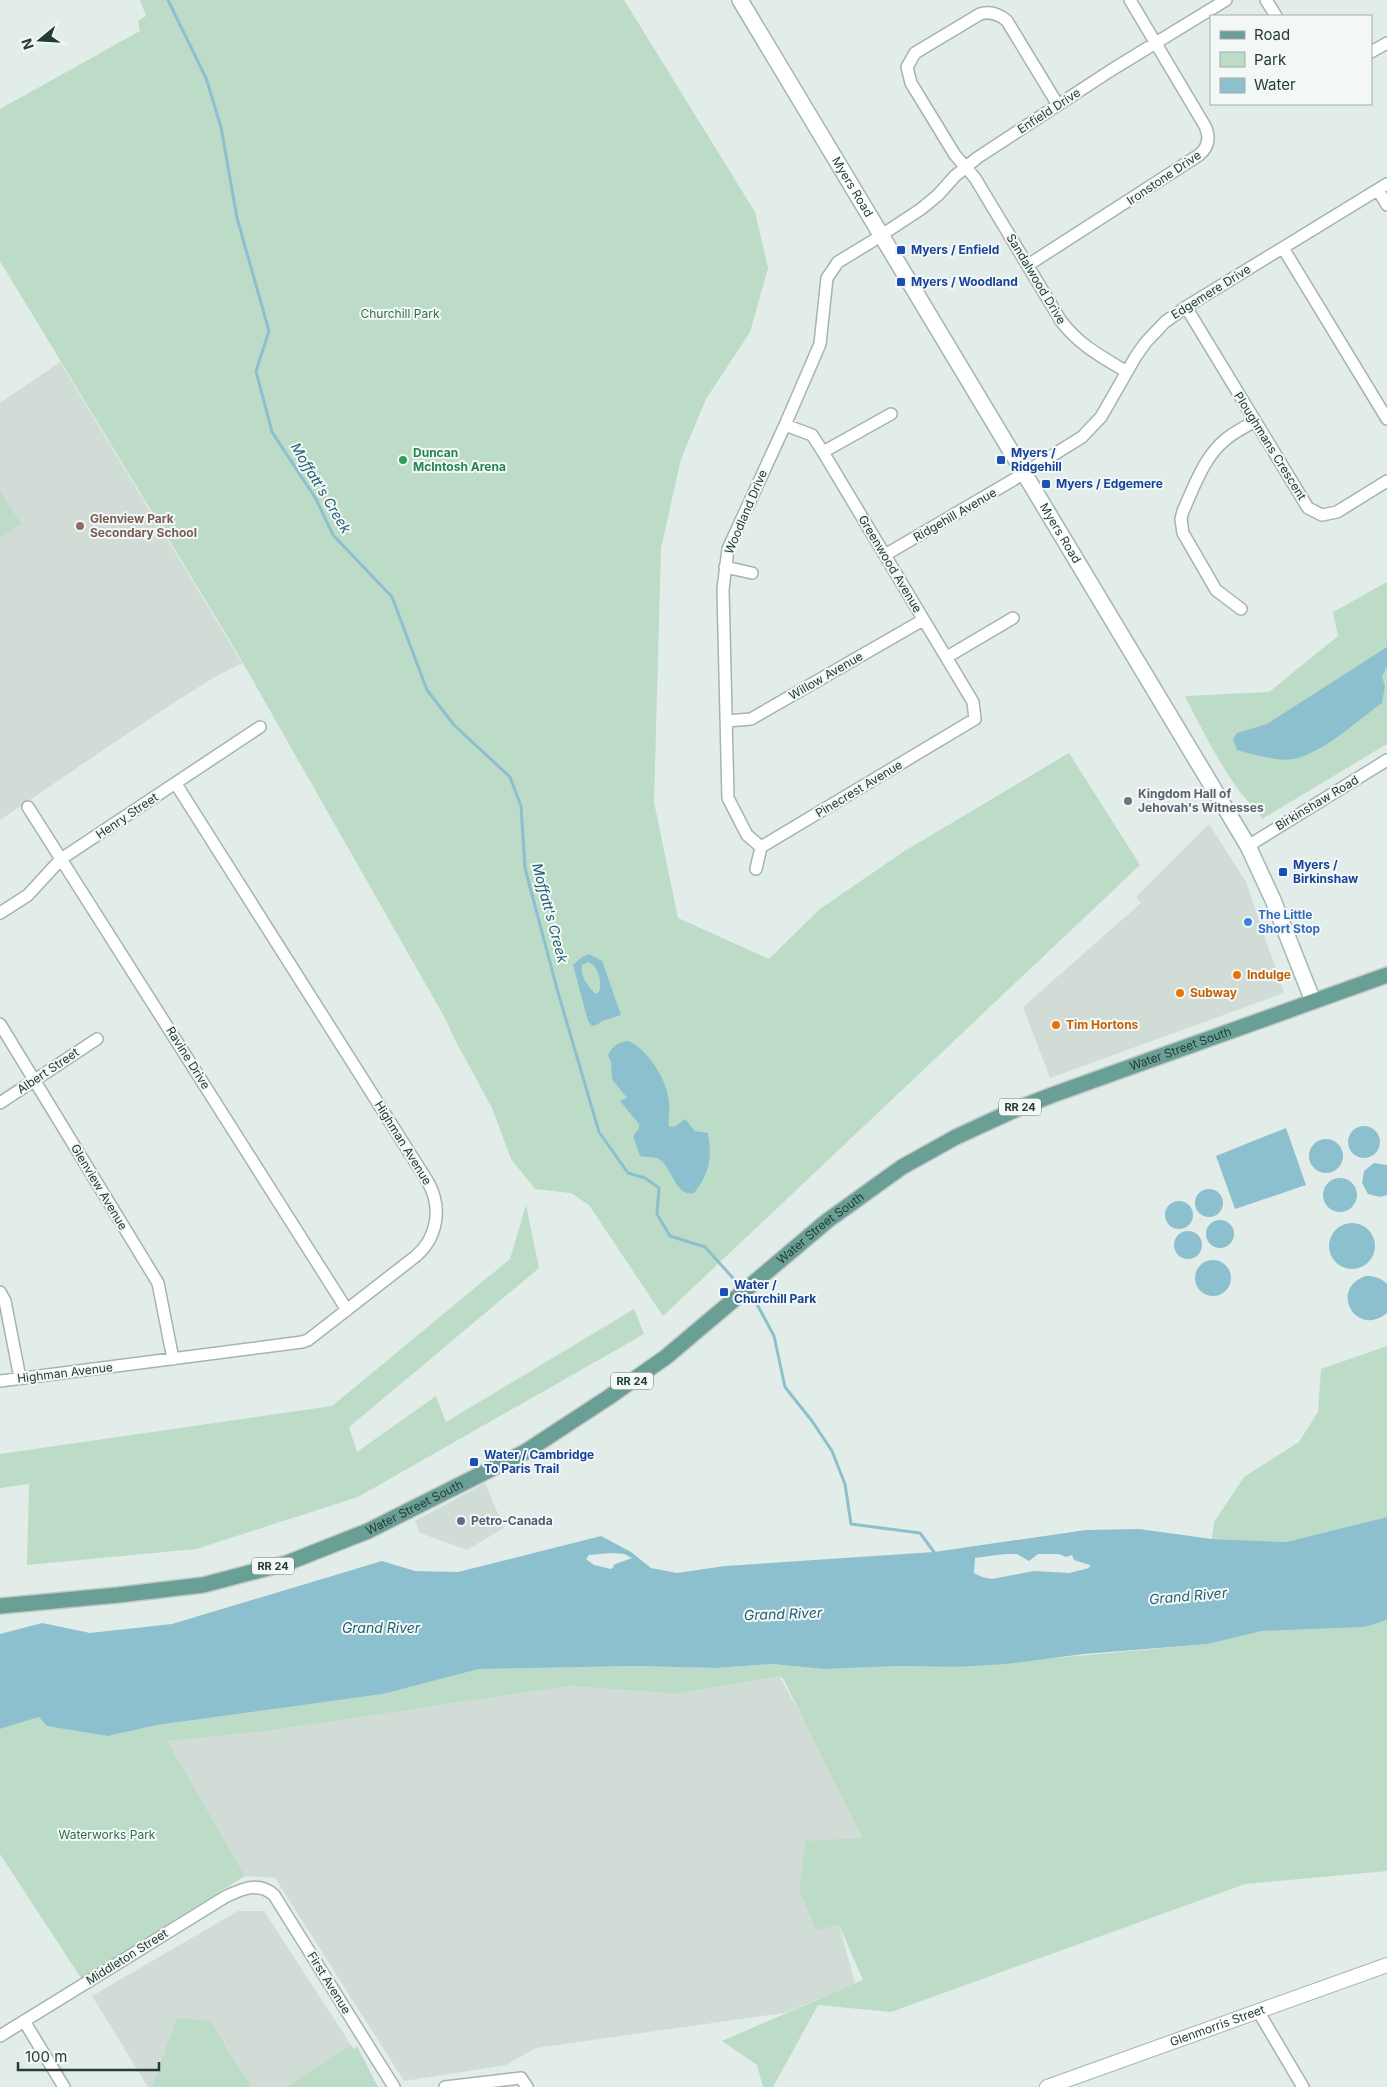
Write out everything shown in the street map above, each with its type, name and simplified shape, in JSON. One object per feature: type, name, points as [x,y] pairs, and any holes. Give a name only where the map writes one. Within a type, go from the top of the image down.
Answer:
[{"type":"main road","name":"Myers Road","points":[[740,0],[1248,846],[1273,900],[1313,1002]]},
{"type":"main road","name":"Water Street South","points":[[0,1606],[203,1585],[287,1563],[368,1531],[525,1452],[609,1397],[666,1357],[860,1196],[902,1167],[956,1137],[1055,1094],[1387,975]]},
{"type":"street","name":"Ironstone Drive","points":[[1028,265],[1184,166],[1200,155],[1207,146],[1208,132],[1206,126],[1130,0]]},
{"type":"street","name":"Enfield Drive","points":[[881,235],[930,202],[966,167],[1155,42],[1226,0]]},
{"type":"street","points":[[1266,0],[1275,15]]},
{"type":"street","name":"Sandalwood Drive","points":[[1058,105],[1007,21],[996,14],[985,12],[980,14],[915,52],[907,67],[909,78],[955,155],[975,178],[1069,331],[1094,353],[1126,372]]},
{"type":"street","points":[[1372,51],[1387,42]]},
{"type":"street","points":[[1382,187],[1387,205]]},
{"type":"street","name":"Edgemere Drive","points":[[1024,474],[1090,431],[1110,404],[1126,372],[1152,334],[1165,322],[1186,307],[1382,187]]},
{"type":"street","name":"Woodland Drive","points":[[762,847],[747,835],[728,798],[723,589],[728,549],[785,426],[820,344],[827,278],[838,262],[881,235]]},
{"type":"street","points":[[1282,248],[1387,419]]},
{"type":"street","name":"Ploughmans Crescent","points":[[1186,307],[1308,508],[1322,515],[1337,512],[1387,481]]},
{"type":"street","points":[[823,452],[891,414]]},
{"type":"street","points":[[1241,609],[1216,590],[1184,533],[1181,519],[1202,471],[1214,451],[1226,439],[1255,421]]},
{"type":"street","name":"Greenwood Avenue","points":[[785,426],[812,435],[973,702],[975,719]]},
{"type":"street","name":"Ridgehill Avenue","points":[[885,555],[1024,474]]},
{"type":"street","points":[[725,567],[752,573]]},
{"type":"street","points":[[947,657],[1013,618]]},
{"type":"street","name":"Willow Avenue","points":[[726,721],[751,719],[923,620]]},
{"type":"street","name":"Pinecrest Avenue","points":[[762,847],[975,719]]},
{"type":"street","name":"Henry Street","points":[[0,913],[28,895],[61,859],[260,727]]},
{"type":"street","name":"Birkinshaw Road","points":[[1248,846],[1387,760]]},
{"type":"street","name":"Highman Avenue","points":[[0,1381],[308,1340],[416,1256],[425,1247],[432,1234],[437,1208],[434,1194],[428,1182],[176,784]]},
{"type":"street","name":"Ravine Drive","points":[[28,807],[347,1310]]},
{"type":"street","points":[[756,869],[762,847]]},
{"type":"street","name":"Glenview Avenue","points":[[0,1024],[158,1283],[173,1359]]},
{"type":"street","name":"Albert Street","points":[[0,1103],[97,1039]]},
{"type":"street","points":[[0,1292],[6,1301],[20,1378]]},
{"type":"street","name":"Middleton Street","points":[[0,2036],[225,1897],[245,1888],[258,1887]]},
{"type":"street","name":"First Avenue","points":[[258,1887],[268,1890],[274,1895],[394,2087]]},
{"type":"street","name":"Glenmorris Street","points":[[1047,2087],[1387,1965]]},
{"type":"street","points":[[1258,2012],[1302,2087]]},
{"type":"street","points":[[24,2021],[64,2087]]},
{"type":"street","points":[[445,2087],[524,2082]]},
{"type":"shaded area","name":"Glenview Park Secondary School","points":[[60,362],[242,663],[211,679],[161,711],[0,820],[0,403]]},
{"type":"shaded area","points":[[1209,824],[1246,882],[1284,993],[1050,1078],[1023,1007],[1141,903],[1136,897]]},
{"type":"shaded area","points":[[485,1483],[504,1528],[467,1550],[420,1533],[415,1521]]},
{"type":"shaded area","points":[[779,1676],[805,1722],[862,1839],[839,1924],[855,1984],[784,2013],[536,2048],[506,2065],[404,2081],[275,1878],[245,1876],[166,1741],[268,1731],[569,1686],[678,1694]]},
{"type":"shaded area","points":[[238,1911],[264,1911],[351,2045],[285,2087],[252,2087],[224,2042],[158,2087],[148,2087],[92,1996]]},
{"type":"green space","name":"Churchill Park","points":[[140,0],[624,0],[755,212],[768,268],[750,332],[706,399],[681,459],[661,548],[654,802],[678,918],[769,959],[820,909],[903,852],[1069,753],[1140,865],[663,1316],[589,1205],[571,1193],[535,1189],[511,1159],[492,1108],[446,1020],[235,649],[0,261],[0,109],[140,31],[138,21],[146,16]]},
{"type":"green space","points":[[0,491],[21,524],[0,538]]},
{"type":"green space","points":[[1387,582],[1387,744],[1262,819],[1240,792],[1225,769],[1185,696],[1269,692],[1338,636],[1333,612]]},
{"type":"green space","points":[[526,1205],[539,1268],[349,1427],[357,1452],[436,1396],[446,1422],[634,1309],[644,1334],[358,1497],[196,1549],[27,1565],[29,1484],[0,1488],[0,1454],[332,1406],[510,1259]]},
{"type":"green space","points":[[1387,1346],[1387,1517],[1286,1542],[1212,1539],[1214,1522],[1244,1477],[1299,1442],[1318,1412],[1321,1369]]},
{"type":"green space","name":"Waterworks Park","points":[[1387,1620],[1387,1871],[1245,1884],[891,2012],[818,2005],[773,2087],[763,2087],[757,2065],[722,2041],[863,1980],[839,1925],[816,1930],[799,1889],[806,1841],[862,1838],[783,1678],[779,1676],[678,1694],[569,1686],[268,1731],[167,1741],[245,1876],[81,1978],[0,1854],[0,1729],[39,1717],[108,1736],[157,1725],[383,1694],[479,1669],[634,1666],[717,1668],[772,1664],[824,1669],[899,1666],[954,1667],[1208,1644],[1262,1631],[1365,1627]]},
{"type":"green space","points":[[177,2018],[210,2021],[252,2087],[152,2087]]},
{"type":"green space","points":[[351,2045],[354,2049],[357,2046],[378,2087],[285,2087]]},
{"type":"water","points":[[1387,647],[1387,666],[1382,677],[1385,686],[1382,703],[1340,735],[1305,756],[1288,760],[1237,750],[1233,739],[1237,733],[1267,724]]},
{"type":"water","points":[[589,954],[602,961],[621,1015],[592,1026],[588,1021],[573,965]],"holes":[[[588,962],[592,964],[600,979],[599,992],[596,994],[588,985],[582,973],[582,965]]]},
{"type":"water","points":[[628,1041],[643,1051],[655,1066],[665,1084],[669,1102],[669,1126],[674,1127],[685,1119],[695,1131],[708,1133],[709,1165],[704,1179],[694,1193],[688,1193],[678,1187],[667,1168],[659,1159],[640,1156],[633,1136],[639,1129],[639,1124],[620,1101],[627,1098],[612,1079],[611,1062],[608,1056],[615,1046]]},
{"type":"water","points":[[1364,1126],[1376,1130],[1380,1142],[1376,1154],[1364,1158],[1352,1154],[1348,1142],[1352,1130]]},
{"type":"water","points":[[1286,1128],[1306,1185],[1235,1209],[1216,1156]]},
{"type":"water","points":[[1326,1139],[1333,1140],[1338,1144],[1342,1149],[1342,1163],[1338,1168],[1333,1172],[1326,1173],[1319,1172],[1314,1168],[1310,1163],[1309,1156],[1310,1149],[1314,1144],[1319,1140]]},
{"type":"water","points":[[1374,1163],[1387,1165],[1387,1195],[1380,1197],[1368,1194],[1362,1183],[1364,1171]]},
{"type":"water","points":[[1340,1178],[1352,1183],[1357,1195],[1352,1207],[1340,1212],[1328,1207],[1323,1195],[1328,1183]]},
{"type":"water","points":[[1209,1189],[1219,1193],[1223,1203],[1219,1213],[1209,1217],[1199,1213],[1195,1203],[1199,1193]]},
{"type":"water","points":[[1179,1201],[1189,1205],[1193,1215],[1189,1225],[1179,1229],[1169,1225],[1165,1215],[1169,1205]]},
{"type":"water","points":[[1220,1220],[1230,1224],[1234,1234],[1230,1244],[1220,1248],[1210,1244],[1206,1234],[1210,1224]]},
{"type":"water","points":[[1352,1223],[1365,1227],[1371,1233],[1375,1246],[1371,1259],[1365,1265],[1352,1269],[1339,1265],[1333,1259],[1329,1246],[1333,1233],[1339,1227]]},
{"type":"water","points":[[1188,1231],[1198,1235],[1202,1245],[1198,1255],[1188,1259],[1178,1255],[1174,1245],[1178,1235]]},
{"type":"water","points":[[1213,1260],[1226,1265],[1231,1278],[1226,1291],[1213,1296],[1200,1291],[1195,1278],[1200,1265]]},
{"type":"water","points":[[1366,1276],[1378,1278],[1387,1284],[1387,1313],[1376,1319],[1365,1320],[1357,1316],[1351,1309],[1348,1300],[1349,1290],[1355,1282]]},
{"type":"water","name":"Grand River","points":[[1387,1517],[1387,1620],[1365,1627],[1262,1631],[1208,1644],[1084,1654],[1006,1664],[954,1667],[899,1666],[824,1669],[772,1664],[717,1668],[634,1666],[479,1669],[383,1694],[157,1725],[108,1736],[47,1726],[39,1717],[0,1729],[0,1634],[42,1623],[90,1633],[172,1624],[382,1561],[415,1571],[458,1572],[601,1536],[631,1552],[651,1568],[677,1573],[725,1566],[934,1552],[1086,1530],[1139,1529],[1212,1539],[1286,1542]],"holes":[[[624,1554],[632,1558],[613,1565],[614,1567],[611,1569],[594,1565],[586,1559],[589,1555]],[[1017,1554],[1029,1561],[1038,1554],[1059,1554],[1066,1557],[1072,1555],[1074,1560],[1090,1565],[1089,1568],[1069,1573],[1034,1571],[992,1579],[974,1573],[975,1558]]]},
{"type":"waterway","name":"Moffatt's Creek","points":[[168,0],[206,78],[221,127],[237,218],[269,331],[256,371],[272,432],[316,499],[333,535],[392,597],[427,690],[454,725],[510,777],[521,806],[525,868],[557,989],[599,1132],[628,1173],[645,1178],[659,1188],[657,1214],[670,1236],[705,1247],[742,1288]]},
{"type":"waterway","name":"Moffatt's Creek","points":[[748,1294],[758,1306],[774,1336],[785,1387],[812,1421],[832,1451],[845,1484],[851,1524],[920,1533],[934,1552]]},
{"type":"place","name":"Myers / Enfield","points":[[901,250]]},
{"type":"place","name":"Myers / Woodland","points":[[901,282]]},
{"type":"place","name":"Duncan McIntosh Arena","points":[[403,460]]},
{"type":"place","name":"Myers / Ridgehill","points":[[1001,460]]},
{"type":"place","name":"Myers / Edgemere","points":[[1046,484]]},
{"type":"place","name":"Glenview Park Secondary School","points":[[80,526]]},
{"type":"place","name":"Kingdom Hall of Jehovah's Witnesses","points":[[1128,801]]},
{"type":"place","name":"Myers / Birkinshaw","points":[[1283,872]]},
{"type":"place","name":"The Little Short Stop","points":[[1248,922]]},
{"type":"place","name":"Indulge","points":[[1237,975]]},
{"type":"place","name":"Subway","points":[[1180,993]]},
{"type":"place","name":"Tim Hortons","points":[[1056,1025]]},
{"type":"place","name":"Water / Churchill Park","points":[[724,1292]]},
{"type":"place","name":"Water / Cambridge To Paris Trail","points":[[474,1462]]},
{"type":"place","name":"Petro-Canada","points":[[461,1521]]}]
